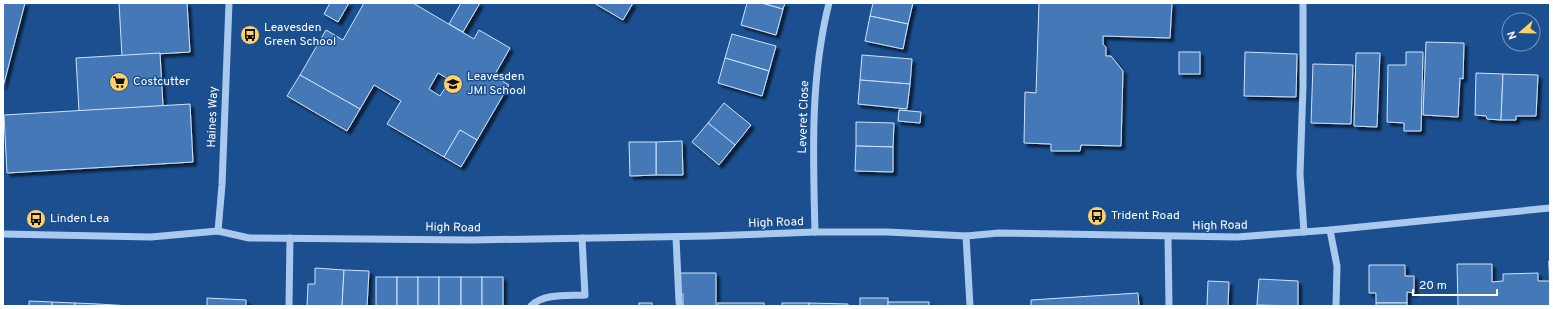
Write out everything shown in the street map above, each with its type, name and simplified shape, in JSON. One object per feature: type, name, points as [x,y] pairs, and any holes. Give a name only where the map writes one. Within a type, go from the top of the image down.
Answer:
[{"type":"street","name":"Haines Way","points":[[218,231],[222,185],[228,3]]},
{"type":"street","name":"Leveret Close","points":[[815,232],[812,133],[817,70],[823,26],[829,3]]},
{"type":"street","points":[[1303,3],[1303,87],[1300,174],[1304,232]]},
{"type":"street","name":"High Road","points":[[3,234],[151,238],[218,231],[249,238],[472,240],[676,237],[815,232],[888,232],[966,236],[999,233],[1236,237],[1330,230],[1550,208]]},
{"type":"street","points":[[1330,230],[1336,266],[1336,306]]},
{"type":"street","points":[[966,236],[970,306]]},
{"type":"street","points":[[676,237],[678,302],[680,306]]},
{"type":"street","points":[[1168,237],[1169,306]]},
{"type":"street","points":[[289,306],[290,238]]},
{"type":"street","points":[[531,306],[534,303],[550,297],[585,294],[582,238]]},
{"type":"building","points":[[3,3],[25,3],[3,87]]},
{"type":"building","points":[[119,3],[187,3],[190,52],[122,56]]},
{"type":"building","points":[[330,3],[349,3],[338,22],[324,14]]},
{"type":"building","points":[[364,3],[413,3],[474,39],[479,30],[510,48],[494,76],[509,85],[477,140],[460,130],[444,157],[387,124],[401,101],[374,85],[360,109],[300,75],[326,30],[343,40]],"holes":[[[438,73],[450,80],[440,96],[429,89]]]},
{"type":"building","points":[[461,3],[480,3],[463,32],[449,24]]},
{"type":"building","points":[[594,3],[633,3],[623,20]]},
{"type":"building","points":[[747,3],[762,3],[783,9],[776,35],[741,25]]},
{"type":"building","points":[[762,3],[785,3],[783,9]]},
{"type":"building","points":[[873,3],[913,3],[908,24],[870,16]]},
{"type":"building","points":[[1039,3],[1172,3],[1170,38],[1103,36],[1103,44],[1106,47],[1106,56],[1111,56],[1123,71],[1121,146],[1081,145],[1080,151],[1051,151],[1051,144],[1024,143],[1025,92],[1036,93]]},
{"type":"building","points":[[870,16],[908,24],[903,49],[865,41]]},
{"type":"building","points":[[732,34],[776,46],[769,71],[725,58]]},
{"type":"building","points":[[1426,42],[1464,43],[1463,79],[1460,78],[1458,117],[1423,115]]},
{"type":"building","points":[[1179,52],[1200,52],[1200,74],[1179,74]]},
{"type":"building","points":[[1245,52],[1297,54],[1296,97],[1244,96]]},
{"type":"building","points":[[1406,52],[1423,52],[1421,131],[1404,131],[1404,123],[1387,122],[1388,65],[1406,65]]},
{"type":"building","name":"Costcutter","points":[[160,53],[163,106],[79,111],[76,58]]},
{"type":"building","points":[[1356,53],[1380,53],[1377,127],[1354,126]]},
{"type":"building","points":[[862,55],[912,59],[910,84],[860,80]]},
{"type":"building","points":[[725,58],[769,71],[762,96],[718,83]]},
{"type":"building","points":[[1313,64],[1353,65],[1351,124],[1311,123]]},
{"type":"building","points":[[1476,73],[1503,74],[1501,120],[1487,119],[1486,116],[1475,115]]},
{"type":"building","points":[[1503,74],[1538,75],[1536,116],[1516,116],[1516,120],[1501,120]]},
{"type":"building","points":[[300,75],[360,109],[347,131],[287,96]]},
{"type":"building","points":[[860,80],[910,84],[907,109],[858,104]]},
{"type":"building","points":[[724,103],[751,125],[735,145],[708,123]]},
{"type":"building","points":[[190,104],[193,162],[7,173],[4,115]]},
{"type":"building","points":[[899,110],[921,112],[920,123],[898,121]]},
{"type":"building","points":[[856,122],[894,123],[893,147],[856,146]]},
{"type":"building","points":[[708,123],[735,145],[719,165],[692,142]]},
{"type":"building","points":[[460,130],[477,140],[461,167],[444,157]]},
{"type":"building","points":[[682,141],[683,175],[656,175],[656,142]]},
{"type":"building","points":[[629,142],[656,142],[656,175],[630,176]]},
{"type":"building","points":[[856,146],[893,147],[893,172],[855,171]]},
{"type":"building","points":[[1457,264],[1492,264],[1492,282],[1503,281],[1503,274],[1538,273],[1538,281],[1549,281],[1550,306],[1458,306]]},
{"type":"building","points":[[1369,265],[1405,265],[1405,276],[1414,276],[1414,293],[1407,292],[1407,303],[1376,303],[1376,293],[1369,293]]},
{"type":"building","points":[[315,268],[344,270],[342,306],[307,306],[308,284],[315,284]]},
{"type":"building","points":[[344,270],[369,271],[367,306],[342,306]]},
{"type":"building","points":[[680,273],[716,273],[716,306],[683,306],[683,294],[680,294]]},
{"type":"building","points":[[376,277],[397,277],[397,306],[376,306]]},
{"type":"building","points":[[397,277],[418,277],[418,306],[397,306]]},
{"type":"building","points":[[418,277],[439,277],[439,306],[418,306]]},
{"type":"building","points":[[439,277],[461,277],[461,306],[439,306]]},
{"type":"building","points":[[461,277],[482,277],[482,306],[461,306]]},
{"type":"building","points":[[482,277],[503,277],[503,306],[482,306]]},
{"type":"building","points":[[1259,279],[1298,281],[1298,306],[1257,305]]},
{"type":"building","points":[[1208,281],[1229,282],[1228,306],[1207,306]]},
{"type":"building","points":[[1138,293],[1139,306],[1031,306],[1031,300]]},
{"type":"building","points":[[207,298],[246,300],[246,306],[207,306]]},
{"type":"building","points":[[860,298],[888,298],[888,306],[860,306]]},
{"type":"building","points":[[29,301],[52,302],[52,306],[29,306]]},
{"type":"building","points":[[52,302],[75,303],[75,306],[52,306]]},
{"type":"building","points":[[888,302],[929,302],[929,306],[888,306]]},
{"type":"building","points":[[75,303],[98,304],[97,306],[75,306]]},
{"type":"building","points":[[639,303],[652,303],[652,306],[639,306]]},
{"type":"building","points":[[718,303],[764,303],[764,306],[718,306]]},
{"type":"building","points":[[782,303],[809,303],[809,306],[782,306]]},
{"type":"building","points":[[809,303],[848,304],[848,306],[809,306]]},
{"type":"building","points":[[1376,303],[1407,303],[1407,306],[1376,306]]},
{"type":"building","points":[[98,304],[131,306],[97,306]]},
{"type":"place","name":"Leavesden Green School","points":[[250,35]]},
{"type":"place","name":"Costcutter","points":[[119,82]]},
{"type":"place","name":"Leavesden JMI School","points":[[453,84]]},
{"type":"place","name":"Trident Road","points":[[1097,216]]},
{"type":"place","name":"Linden Lea","points":[[36,219]]}]
